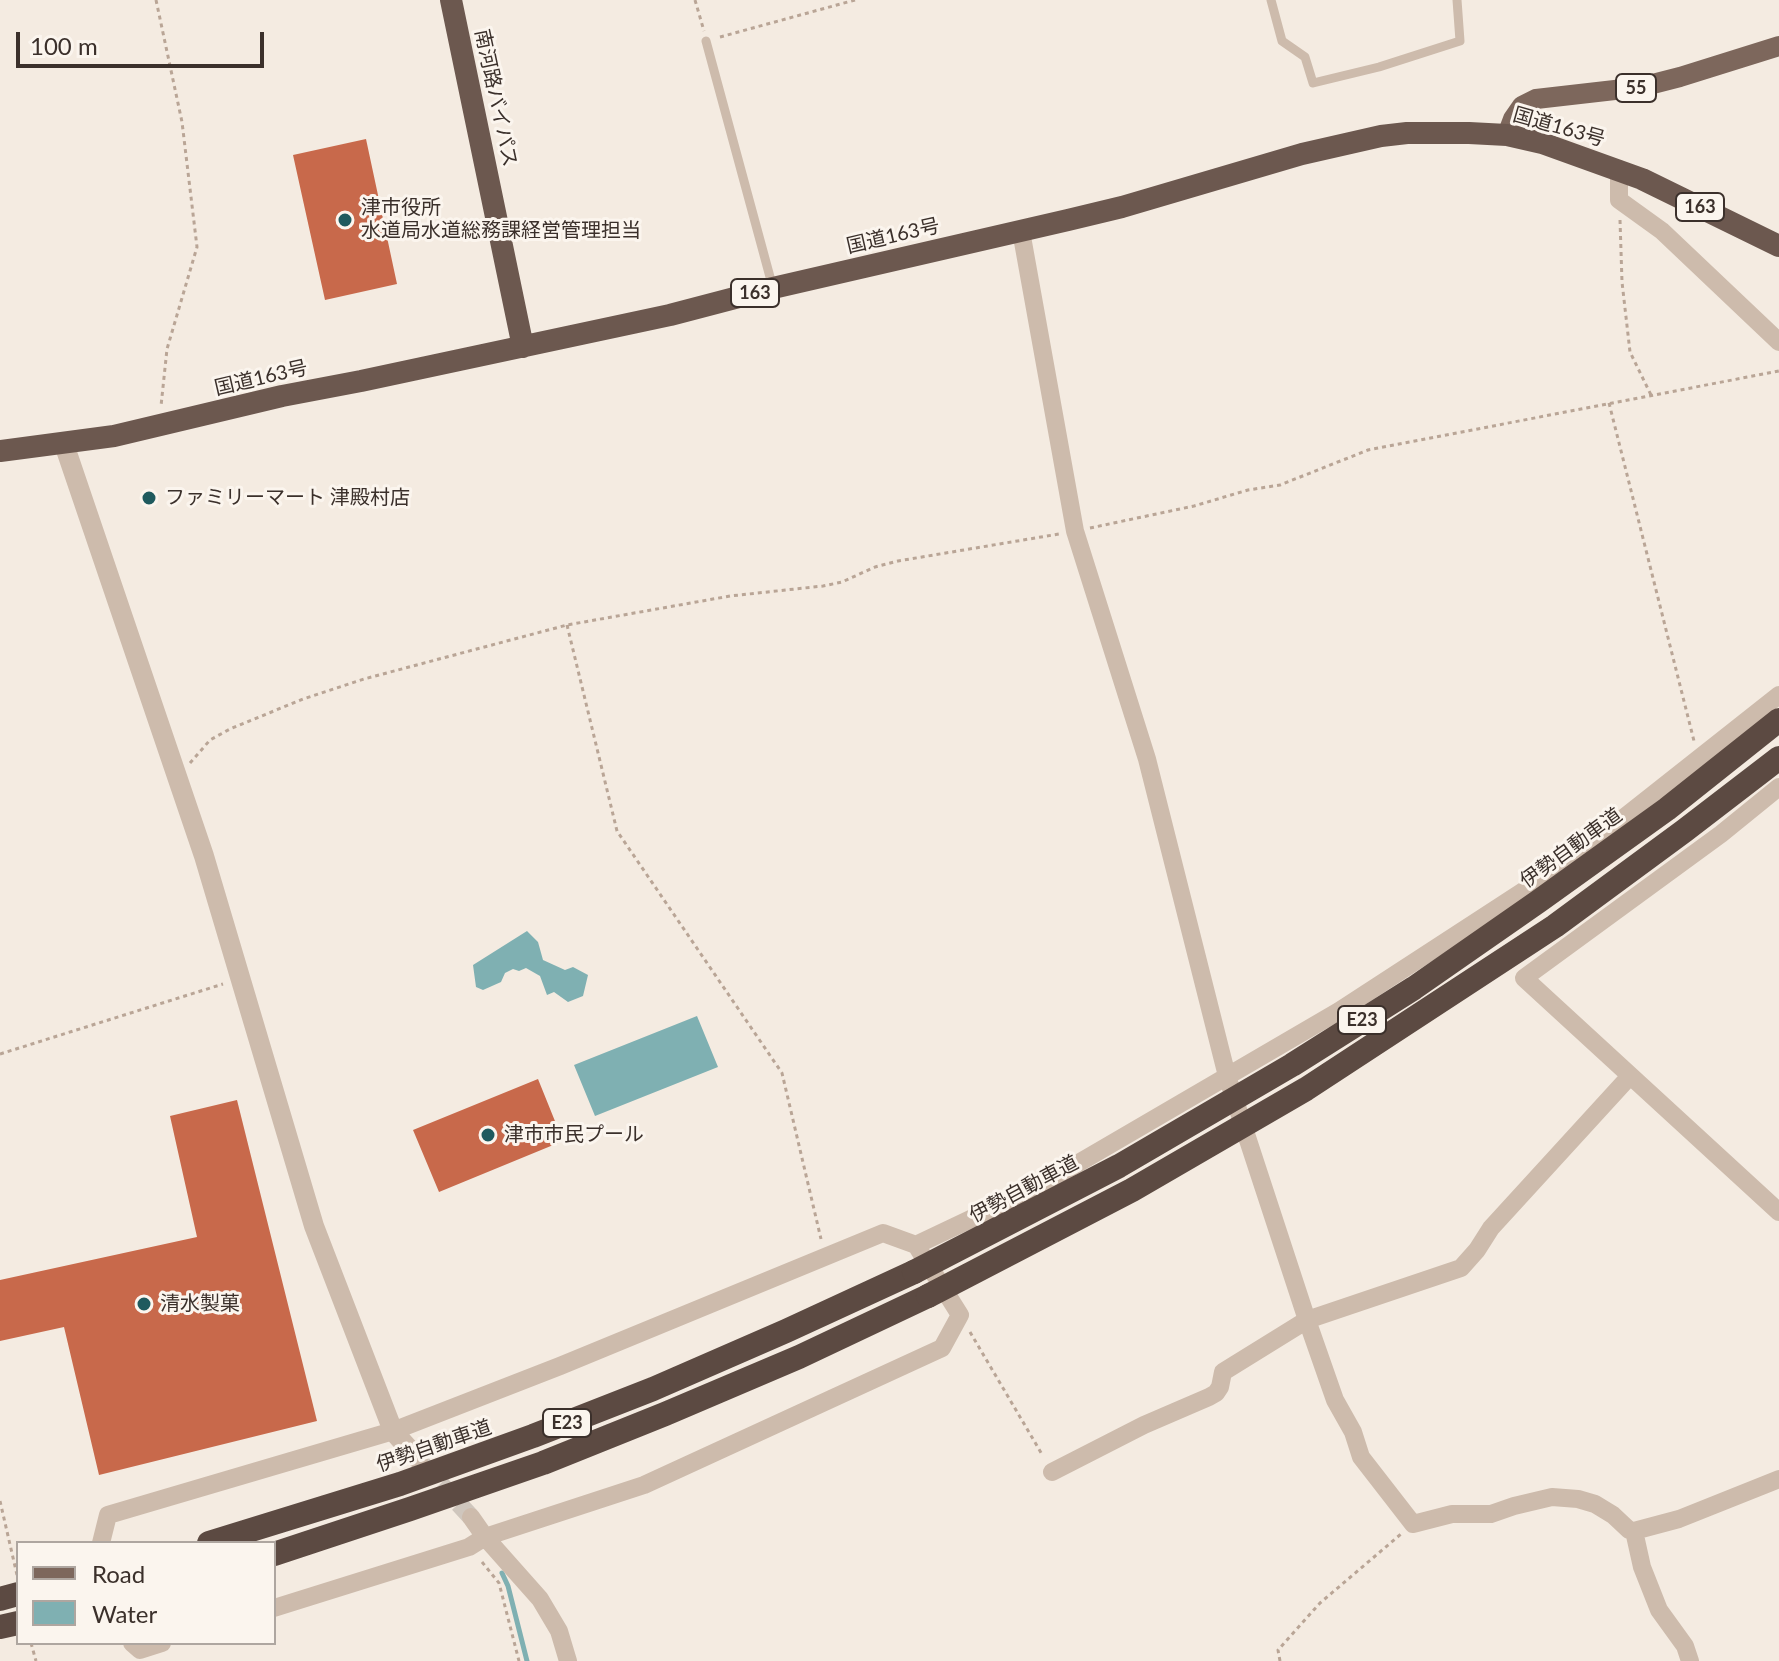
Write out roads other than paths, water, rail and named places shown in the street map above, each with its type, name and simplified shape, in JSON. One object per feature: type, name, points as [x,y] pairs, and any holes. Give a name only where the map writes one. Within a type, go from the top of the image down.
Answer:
[{"type":"highway","name":"南河路バイパス","points":[[451,0],[523,347]]},
{"type":"highway","name":"国道163号","points":[[0,451],[64,444],[159,426],[282,396],[670,315],[1122,207],[1302,154],[1381,136],[1439,132],[1507,135],[1542,143],[1619,169],[1779,246]]},
{"type":"highway","name":"伊勢自動車道","points":[[215,1541],[400,1484],[653,1389],[914,1272],[1119,1166],[1292,1065],[1414,988],[1654,818],[1779,720]]},
{"type":"highway","name":"E23","points":[[276,1553],[543,1463],[665,1414],[799,1357],[928,1296],[1132,1190],[1306,1089],[1555,926],[1779,758]]},
{"type":"main road","name":"55","points":[[1507,135],[1522,106],[1536,99],[1641,87],[1779,46]]},
{"type":"street","points":[[1619,169],[1619,200],[1662,231],[1779,342]]},
{"type":"street","points":[[1021,231],[1075,531],[1147,759],[1227,1076],[1335,1400],[1353,1432],[1361,1457],[1413,1524],[1452,1514],[1491,1514],[1552,1497],[1595,1504],[1634,1531],[1679,1519],[1779,1479]]},
{"type":"street","points":[[64,444],[204,856],[314,1226],[393,1431],[418,1459]]},
{"type":"street","points":[[916,1245],[1034,1189],[1339,1011],[1528,888],[1617,823],[1779,695]]},
{"type":"street","points":[[1779,787],[1721,834],[1524,978],[1779,1212]]},
{"type":"street","points":[[1052,1472],[1144,1425],[1216,1393],[1223,1372],[1307,1320],[1461,1268],[1491,1228],[1630,1076]]},
{"type":"street","points":[[102,1541],[108,1515],[393,1431],[883,1233],[916,1245],[960,1315],[942,1348],[644,1485],[276,1607]]},
{"type":"street","points":[[471,1517],[477,1542],[540,1599],[559,1631],[568,1661]]},
{"type":"street","points":[[1634,1531],[1642,1567],[1659,1610],[1685,1646],[1690,1661]]},
{"type":"street","points":[[134,1645],[140,1650],[156,1645]]},
{"type":"lane","points":[[1271,0],[1282,41],[1305,57],[1313,83],[1379,67],[1460,41],[1457,0]]},
{"type":"lane","points":[[706,41],[773,288]]},
{"type":"water","points":[[527,931],[538,942],[543,960],[565,970],[573,967],[588,975],[583,996],[568,1002],[554,992],[547,995],[540,976],[526,968],[505,973],[501,982],[483,990],[476,987],[473,965]]},
{"type":"water","points":[[697,1016],[718,1067],[595,1116],[574,1065]]},
{"type":"waterway","points":[[502,1573],[527,1661]]},
{"type":"tunnel","points":[[422,1464],[471,1517]]},
{"type":"place","name":"津市役所 水道局水道総務課経営管理担当","points":[[345,220]]},
{"type":"place","name":"ファミリーマート 津殿村店","points":[[149,498]]},
{"type":"place","name":"津市市民プール","points":[[488,1135]]},
{"type":"place","name":"清水製菓","points":[[144,1304]]}]
